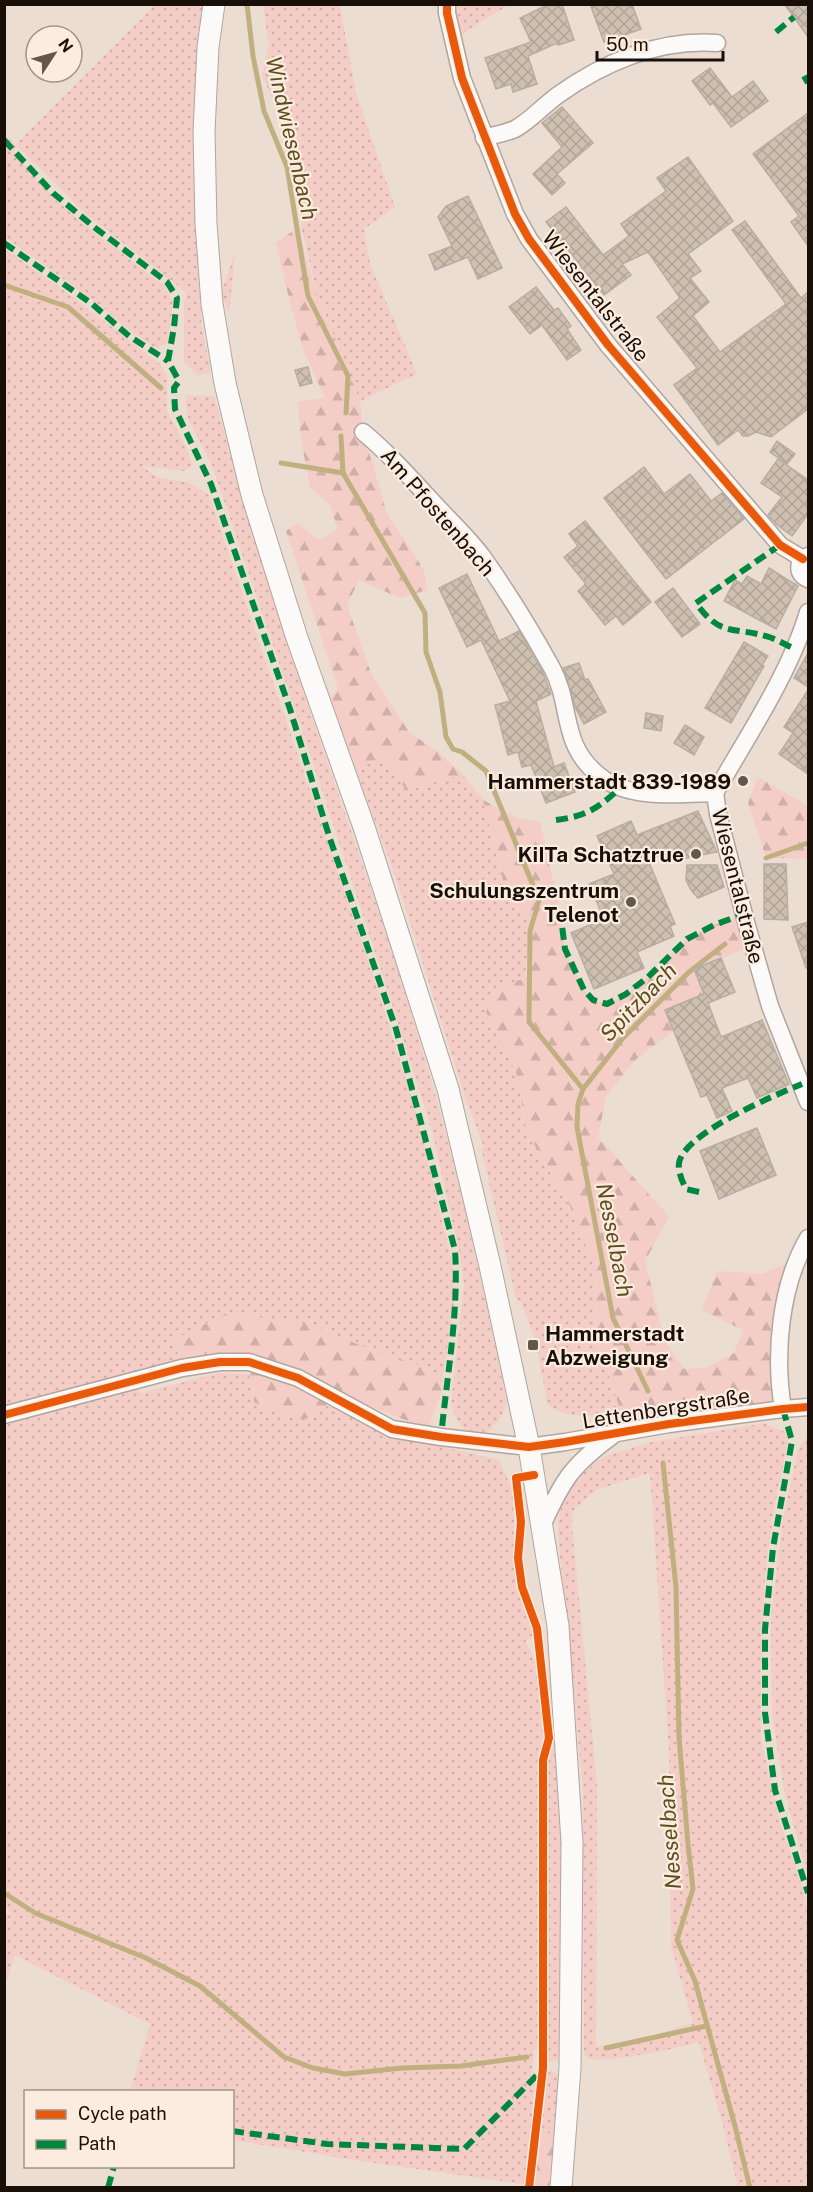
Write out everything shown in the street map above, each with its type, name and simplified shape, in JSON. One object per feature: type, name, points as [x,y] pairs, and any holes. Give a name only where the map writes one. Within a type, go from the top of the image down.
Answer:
[{"type":"main road","points":[[214,4],[208,47],[204,132],[206,224],[212,304],[225,383],[252,495],[296,635],[365,830],[448,1089],[490,1266],[529,1447],[558,1626],[572,1842],[570,2068],[561,2187]]},
{"type":"street","name":"Wiesentalstraße","points":[[447,4],[462,78],[515,214],[529,239],[608,345],[780,545],[806,557]]},
{"type":"street","points":[[484,138],[515,129],[558,95],[594,71],[644,50],[696,42],[717,43]]},
{"type":"street","name":"Am Pfostenbach","points":[[363,432],[388,452],[481,555],[554,671],[568,727],[579,756],[602,778],[630,790],[657,794],[715,793]]},
{"type":"street","points":[[806,557],[799,565],[799,570],[808,579]]},
{"type":"street","name":"Wiesentalstraße","points":[[808,612],[801,636],[715,793],[721,825],[770,1006],[808,1101]]},
{"type":"street","points":[[783,1409],[778,1381],[780,1327],[797,1258],[808,1238]]},
{"type":"street","name":"Lettenbergstraße","points":[[4,1415],[182,1368],[220,1362],[249,1362],[298,1378],[392,1429],[529,1447],[669,1424],[808,1407]]},
{"type":"street","points":[[542,1526],[556,1495],[575,1467],[615,1433]]},
{"type":"green space","points":[[455,4],[508,5],[459,36]]},
{"type":"green space","points":[[155,5],[204,5],[199,248],[201,321],[211,373],[197,375],[184,362],[186,292],[87,215],[16,145],[13,153],[58,202],[164,285],[173,302],[168,342],[157,349],[5,237],[4,135],[16,144],[76,84],[84,84],[84,76]]},
{"type":"green space","points":[[263,5],[340,5],[356,93],[395,207],[364,229],[370,264],[417,374],[360,401],[317,294],[302,230],[295,170],[278,112],[262,75],[269,46]]},
{"type":"green space","points":[[297,228],[317,294],[360,401],[363,432],[387,513],[424,570],[427,590],[400,598],[359,580],[347,605],[371,673],[409,732],[440,753],[463,775],[407,791],[383,756],[355,768],[328,700],[338,689],[286,531],[297,523],[319,540],[338,529],[329,503],[310,488],[300,433],[298,402],[325,398],[303,349],[276,243]]},
{"type":"green space","points":[[4,248],[73,297],[160,364],[167,375],[167,411],[187,449],[192,466],[184,471],[141,466],[157,477],[190,483],[209,495],[379,993],[417,1116],[452,1262],[454,1301],[443,1377],[421,1366],[364,1347],[181,1363],[5,1410]]},
{"type":"green space","points":[[235,254],[229,314],[221,292]]},
{"type":"green space","points":[[185,395],[214,396],[276,609],[403,985],[430,1075],[466,1215],[507,1403],[498,1422],[487,1432],[465,1430],[455,1418],[451,1403],[464,1285],[460,1255],[432,1131],[303,733],[212,465],[188,419]]},
{"type":"green space","points":[[383,755],[407,791],[463,775],[483,800],[511,906],[531,912],[525,978],[494,990],[486,1012],[516,1072],[527,1132],[570,1206],[594,1266],[596,1336],[621,1413],[572,1415],[554,1409],[547,1403],[536,1343],[521,1302],[516,1299],[481,1148],[484,1147],[465,1097],[396,878],[355,768]]},
{"type":"green space","points":[[758,777],[808,806],[808,859],[766,858],[748,803]]},
{"type":"green space","points":[[483,800],[518,818],[540,822],[560,910],[565,949],[584,990],[594,1000],[607,1004],[626,994],[647,978],[687,939],[714,925],[737,917],[748,948],[694,969],[704,994],[665,1010],[673,1031],[634,1061],[606,1097],[598,1137],[669,1217],[645,1261],[665,1342],[684,1369],[706,1368],[734,1353],[743,1330],[702,1310],[717,1271],[763,1274],[797,1258],[780,1327],[783,1409],[615,1433],[621,1413],[596,1336],[594,1266],[570,1206],[527,1132],[516,1072],[486,1012],[494,990],[525,978],[529,974],[530,931],[535,914],[511,906]]},
{"type":"green space","points":[[227,1313],[311,1324],[364,1347],[421,1366],[443,1377],[441,1393],[428,1429],[337,1393],[327,1406],[304,1420],[273,1411],[254,1402],[249,1374],[252,1358],[181,1363],[173,1340]]},
{"type":"green space","points":[[218,1373],[249,1374],[254,1402],[304,1420],[327,1406],[389,1434],[499,1460],[513,1491],[515,1560],[534,1638],[525,1641],[536,1661],[545,1739],[538,1756],[539,2048],[534,2049],[531,2079],[538,2081],[524,2184],[528,2185],[527,2187],[523,2187],[523,2184],[234,2140],[234,2090],[130,2090],[150,2024],[15,1955],[5,1986],[5,1914],[10,1914],[4,1901],[5,1425],[90,1397],[135,1387],[141,1393]]},
{"type":"green space","points":[[764,1423],[785,1432],[788,1441],[774,1509],[765,1576],[761,1739],[778,1816],[803,1889],[808,1914],[808,2187],[738,2187],[699,2042],[659,2052],[620,2058],[592,2060],[584,2054],[583,1790],[558,1520],[564,1499],[575,1477],[580,1482],[581,1475],[604,1456],[652,1442]],"holes":[[[650,1473],[669,1751],[671,1946],[693,2023],[658,2034],[596,2047],[597,1785],[572,1526],[573,1511],[596,1490]]]},
{"type":"green space","points":[[808,1436],[808,1877],[784,1790],[772,1714],[771,1616],[783,1519],[798,1449]]},
{"type":"green space","points":[[554,1741],[562,1859],[560,2056],[557,2060],[550,2061],[547,2057],[548,1759],[549,1749]]},
{"type":"green space","points":[[551,2071],[556,2073],[560,2080],[556,2130],[541,2137],[547,2074]]},
{"type":"green space","points":[[556,2130],[549,2187],[533,2188],[541,2137]]},
{"type":"building","points":[[549,4],[562,4],[574,40],[558,45],[557,43],[528,56],[537,84],[513,92],[511,84],[496,89],[485,58],[531,42],[520,18]]},
{"type":"building","points":[[590,4],[632,4],[641,29],[604,42]]},
{"type":"building","points":[[784,4],[808,4],[808,37],[794,17]]},
{"type":"building","points":[[710,68],[732,97],[753,81],[768,101],[731,127],[692,81]]},
{"type":"building","points":[[562,107],[593,143],[557,174],[565,183],[552,195],[533,174],[562,147],[542,123]]},
{"type":"building","points":[[808,113],[808,246],[791,222],[799,216],[753,154]]},
{"type":"building","points":[[688,157],[733,221],[688,254],[701,271],[690,278],[709,302],[693,316],[720,352],[786,304],[732,230],[745,221],[801,298],[808,292],[808,409],[771,437],[756,432],[743,436],[738,430],[718,445],[674,385],[697,368],[657,317],[680,298],[648,252],[622,264],[631,275],[604,295],[546,222],[566,207],[603,255],[629,236],[621,224],[666,191],[657,178]]},
{"type":"building","points":[[468,196],[502,268],[478,279],[468,257],[435,270],[429,255],[452,246],[438,217],[446,206]]},
{"type":"building","points":[[536,287],[554,310],[558,308],[571,326],[567,329],[581,350],[567,360],[542,325],[530,334],[509,307]]},
{"type":"building","points":[[308,367],[312,383],[300,386],[295,370]]},
{"type":"building","points":[[777,441],[795,454],[787,464],[770,452]]},
{"type":"building","points":[[778,459],[808,480],[808,514],[792,536],[768,515],[782,497],[761,483]]},
{"type":"building","points":[[644,467],[664,494],[690,474],[711,501],[722,493],[744,519],[666,579],[604,498]]},
{"type":"building","points":[[585,521],[651,602],[623,625],[616,616],[605,625],[578,591],[586,584],[564,557],[578,546],[569,534]]},
{"type":"building","points":[[769,568],[798,586],[776,629],[724,601],[735,580],[742,584],[747,576],[761,584]]},
{"type":"building","points":[[467,574],[499,641],[519,631],[543,673],[551,694],[536,701],[554,767],[564,763],[575,792],[546,803],[531,765],[522,767],[518,752],[508,755],[495,705],[510,701],[481,640],[467,647],[439,588]]},
{"type":"building","points":[[673,588],[700,624],[682,637],[655,602]]},
{"type":"building","points":[[744,642],[768,656],[731,723],[705,708]]},
{"type":"building","points":[[808,653],[808,687],[794,678]]},
{"type":"building","points":[[579,663],[585,680],[588,679],[606,712],[584,724],[576,709],[563,668]]},
{"type":"building","points":[[808,690],[808,774],[779,754],[793,733],[784,727]]},
{"type":"building","points":[[646,713],[663,716],[661,731],[644,728]]},
{"type":"building","points":[[685,725],[704,737],[694,755],[674,743]]},
{"type":"building","name":"Schulungszentrum Telenot","points":[[698,811],[717,852],[682,859],[674,851],[648,860],[675,924],[670,926],[674,936],[637,952],[644,968],[594,989],[571,933],[604,919],[589,884],[614,874],[597,836],[631,821],[637,835]]},
{"type":"building","points":[[764,864],[786,864],[788,920],[764,919]]},
{"type":"building","points":[[687,865],[717,865],[724,887],[698,898],[686,880]]},
{"type":"building","points":[[808,922],[808,967],[806,968],[792,927]]},
{"type":"building","points":[[721,958],[735,992],[708,1003],[721,1037],[762,1020],[789,1084],[757,1098],[748,1078],[722,1088],[732,1111],[717,1118],[707,1095],[701,1097],[665,1010],[704,994],[694,969]]},
{"type":"building","points":[[757,1128],[776,1175],[719,1199],[700,1151]]},
{"type":"waterway","name":"Windwiesenbach","points":[[247,4],[253,56],[264,111],[287,167],[308,296],[348,376],[346,413]]},
{"type":"waterway","points":[[4,285],[68,307],[161,388]]},
{"type":"waterway","name":"Windwiesenbach","points":[[341,436],[343,473],[425,613],[426,652],[440,692],[446,737],[453,749],[462,752],[486,771],[539,900],[530,931],[529,1022],[583,1089]]},
{"type":"waterway","points":[[281,463],[343,473]]},
{"type":"waterway","name":"Spitzbach","points":[[766,858],[808,843]]},
{"type":"waterway","name":"Nesselbach","points":[[648,1391],[613,1318],[577,1127],[578,1104],[583,1089],[623,1038],[689,972],[725,944]]},
{"type":"waterway","name":"Nesselbach","points":[[663,1463],[676,1587],[679,1737],[693,1889],[677,1940],[695,1981],[750,2188]]},
{"type":"waterway","points":[[4,1893],[35,1913],[146,1958],[200,1986],[284,2057],[313,2068],[345,2074],[402,2068],[461,2066],[527,2057]]},
{"type":"waterway","points":[[606,2048],[706,2026]]},
{"type":"marked path","points":[[776,32],[794,17]]},
{"type":"marked path","points":[[804,76],[808,83]]},
{"type":"marked path","points":[[4,140],[53,193],[167,282],[177,298],[168,361],[179,381],[174,388],[175,409],[211,484],[290,709],[330,839],[396,1029],[455,1250],[454,1321],[441,1437]]},
{"type":"marked path","points":[[4,243],[91,303],[129,336],[168,361]]},
{"type":"marked path","points":[[780,545],[696,603],[713,622],[721,626],[769,637],[795,649]]},
{"type":"marked path","points":[[556,820],[592,810],[622,786]]},
{"type":"marked path","points":[[560,910],[565,949],[584,990],[593,1000],[607,1004],[626,994],[647,978],[687,939],[714,925],[744,914]]},
{"type":"marked path","points":[[699,1192],[686,1189],[682,1180],[679,1163],[685,1151],[732,1116],[802,1084]]},
{"type":"marked path","points":[[783,1409],[792,1441],[773,1548],[765,1629],[765,1713],[775,1790],[808,1893]]},
{"type":"marked path","points":[[234,2131],[327,2144],[464,2149],[543,2069]]},
{"type":"marked path","points":[[108,2188],[113,2168]]},
{"type":"cycle path","points":[[447,4],[462,78],[515,214],[529,239],[608,345],[780,545],[803,559]]},
{"type":"cycle path","points":[[4,1415],[182,1368],[220,1362],[249,1362],[298,1378],[392,1429],[529,1447],[669,1424],[808,1407]]},
{"type":"cycle path","points":[[529,2188],[543,2068],[543,1760],[549,1738],[537,1628],[522,1587],[518,1558],[521,1522],[516,1478],[534,1475]]},
{"type":"place","name":"Hammerstadt 839-1989","points":[[743,781]]},
{"type":"place","name":"KiITa Schatztrue","points":[[696,854]]},
{"type":"place","name":"Schulungszentrum Telenot","points":[[631,902]]},
{"type":"place","name":"Hammerstadt Abzweigung","points":[[533,1345]]}]
